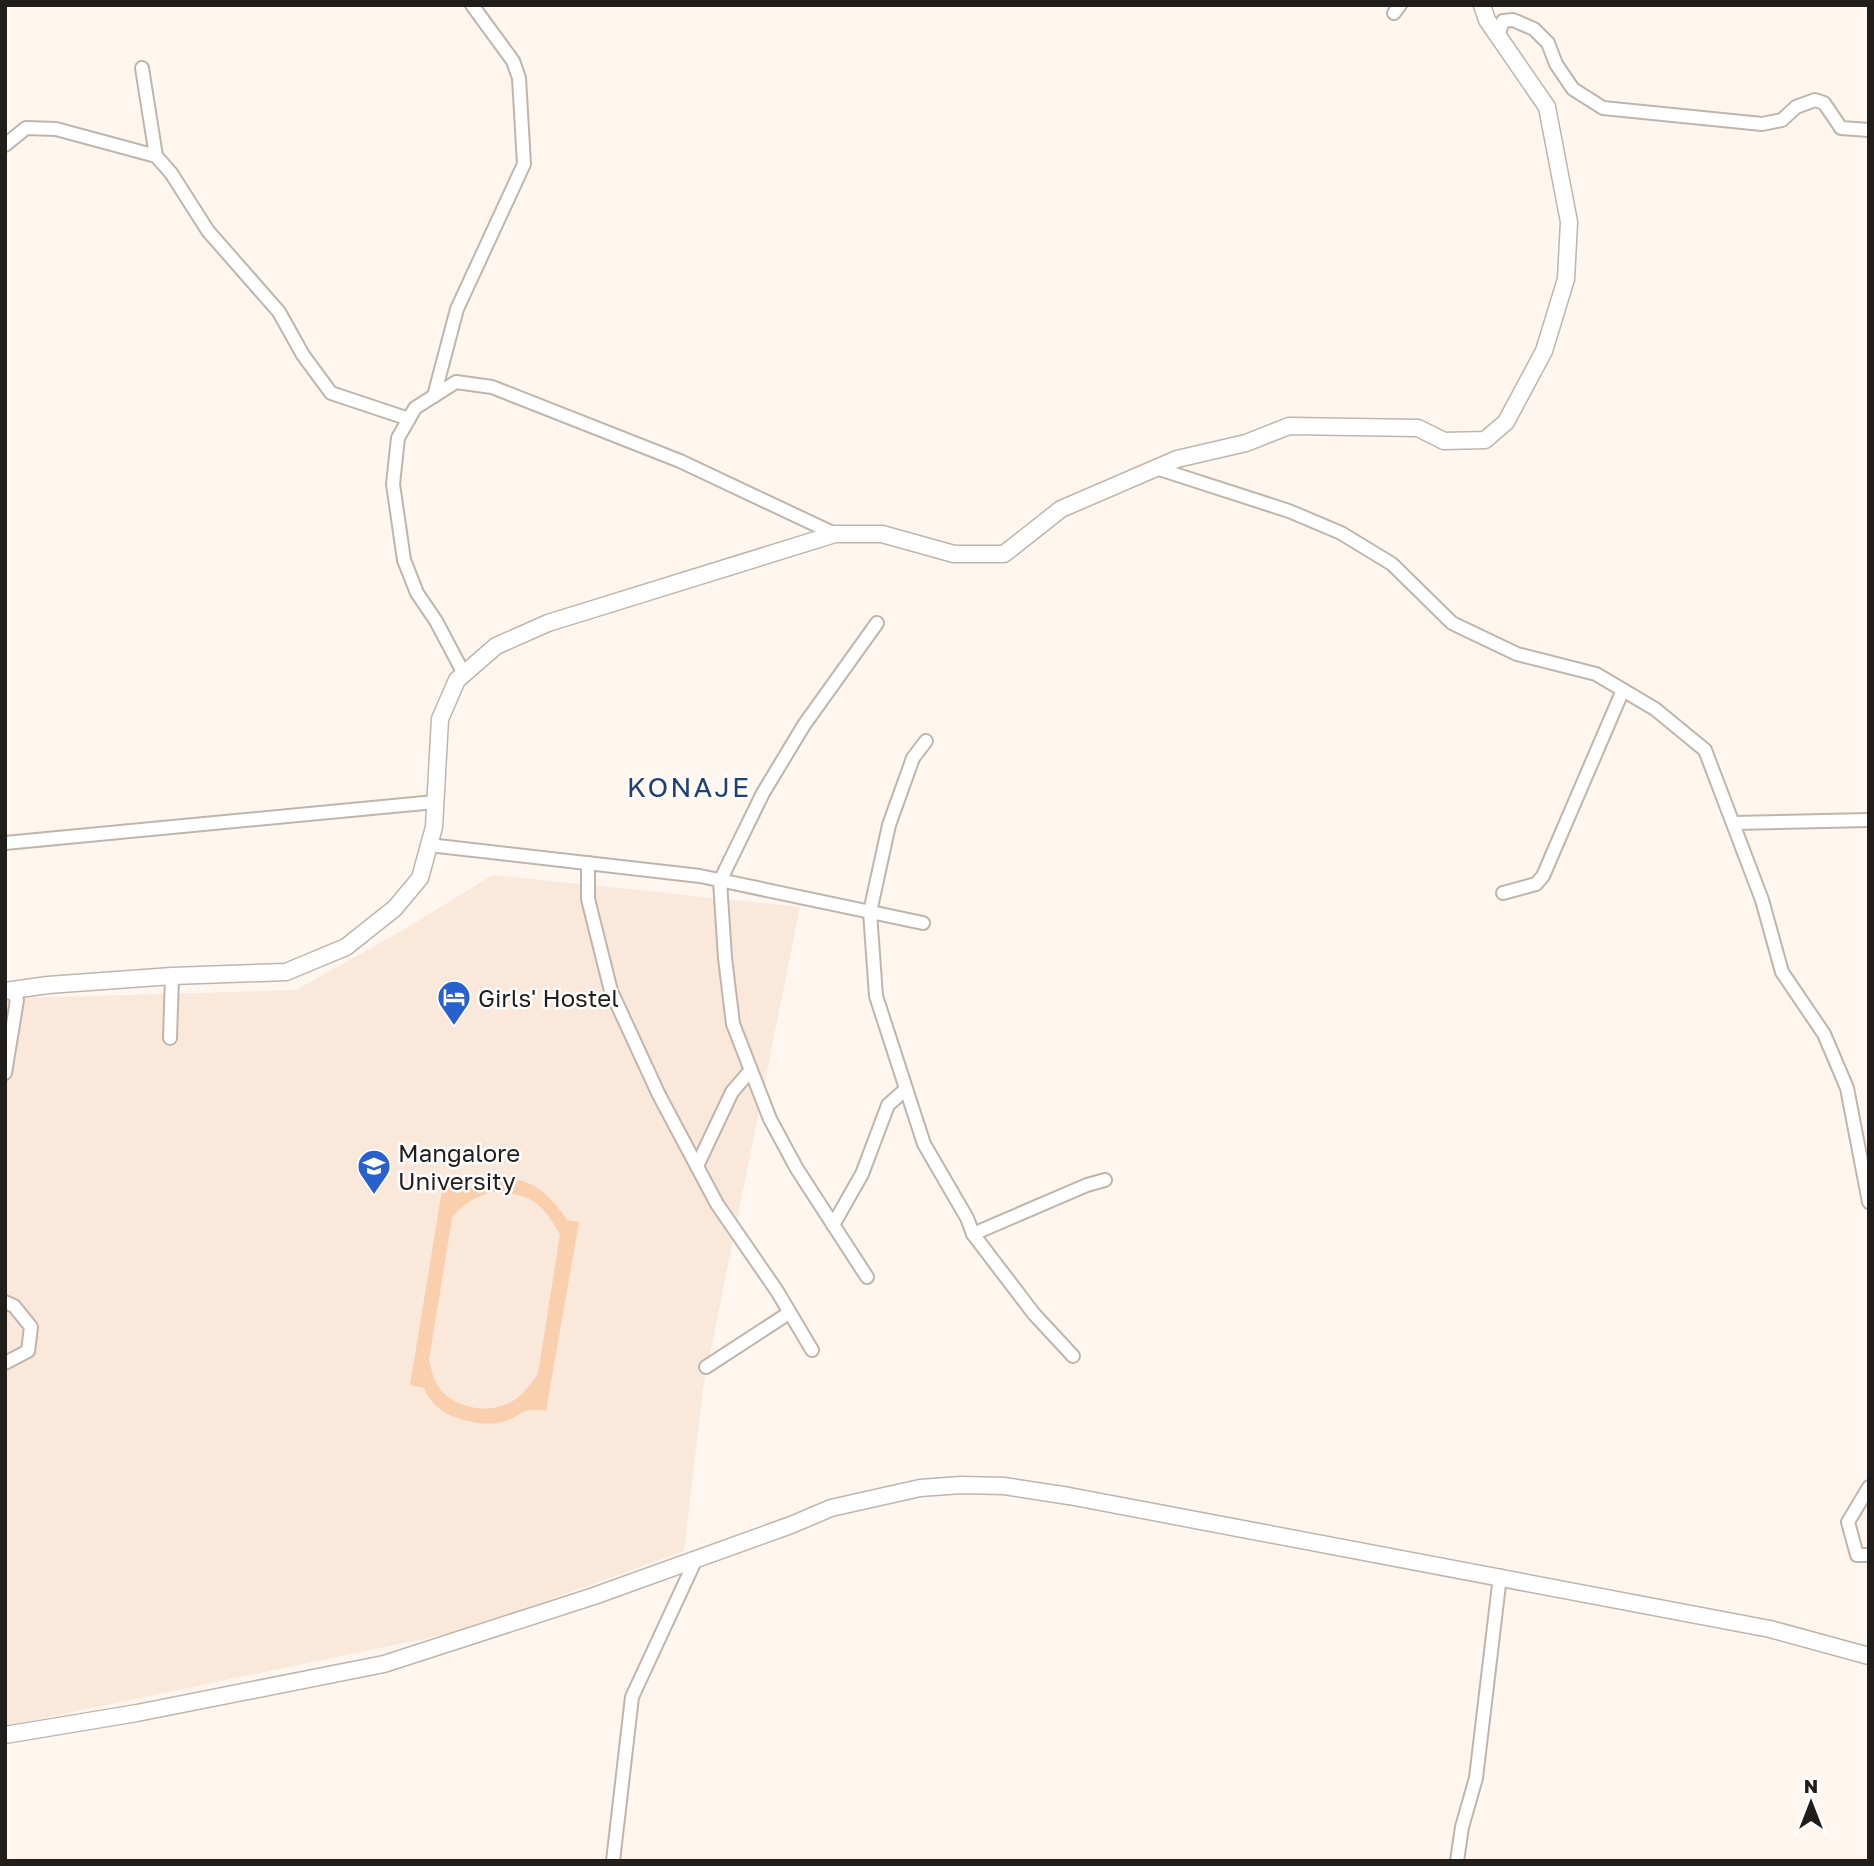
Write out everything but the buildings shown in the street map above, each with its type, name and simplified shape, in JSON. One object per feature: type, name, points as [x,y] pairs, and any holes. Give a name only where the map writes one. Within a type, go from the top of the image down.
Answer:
[{"type":"main road","points":[[8,991],[172,975],[286,972],[346,947],[395,908],[420,878],[434,827],[440,719],[457,680],[496,646],[548,623],[835,534],[882,534],[954,554],[1004,554],[1061,509],[1177,459],[1246,443],[1289,426],[1418,428],[1444,441],[1485,440],[1506,422],[1544,351],[1566,278],[1569,222],[1563,177],[1548,107],[1487,20],[1482,5]]},
{"type":"main road","points":[[5,1735],[137,1713],[384,1664],[581,1600],[791,1525],[831,1508],[920,1488],[961,1485],[1004,1486],[1069,1496],[1500,1576],[1770,1629],[1869,1656]]},
{"type":"street","points":[[434,396],[457,309],[524,164],[519,78],[513,61],[472,5]]},
{"type":"street","points":[[1498,36],[1503,21],[1513,20],[1534,29],[1548,43],[1556,64],[1573,89],[1603,108],[1762,124],[1783,120],[1796,107],[1815,100],[1824,103],[1841,128],[1869,130]]},
{"type":"street","points":[[142,68],[156,156],[171,173],[208,231],[279,312],[303,355],[331,393],[409,419]]},
{"type":"street","points":[[5,145],[26,128],[56,129],[156,156]]},
{"type":"street","points":[[464,674],[436,621],[417,593],[404,560],[393,484],[398,438],[415,408],[456,382],[492,387],[680,461],[835,534]]},
{"type":"street","points":[[1156,468],[1289,511],[1341,533],[1392,564],[1452,623],[1517,654],[1596,674],[1655,709],[1705,750],[1762,900],[1783,972],[1824,1034],[1847,1088],[1869,1202]]},
{"type":"street","points":[[867,1277],[791,1159],[770,1119],[733,1024],[720,881],[762,793],[804,725],[877,623]]},
{"type":"street","points":[[1503,893],[1536,884],[1543,876],[1623,690]]},
{"type":"street","points":[[926,741],[913,758],[889,825],[870,912],[876,996],[924,1144],[973,1234],[1034,1314],[1073,1356]]},
{"type":"street","points":[[5,843],[435,803]]},
{"type":"street","points":[[1734,823],[1869,820]]},
{"type":"street","points":[[429,845],[700,876],[923,923]]},
{"type":"street","points":[[588,863],[588,899],[611,991],[659,1095],[717,1204],[777,1291],[812,1350]]},
{"type":"street","points":[[170,1038],[172,975]]},
{"type":"street","points":[[5,1073],[17,1000],[8,991]]},
{"type":"street","points":[[697,1166],[733,1092],[751,1070]]},
{"type":"street","points":[[833,1225],[862,1174],[888,1105],[906,1089]]},
{"type":"street","points":[[973,1234],[1087,1185],[1105,1180]]},
{"type":"street","points":[[5,1302],[14,1306],[31,1327],[28,1351],[5,1363]]},
{"type":"street","points":[[706,1367],[789,1313]]},
{"type":"street","points":[[1869,1487],[1848,1522],[1857,1555],[1869,1555]]},
{"type":"street","points":[[613,1861],[632,1697],[696,1559]]},
{"type":"street","points":[[1457,1861],[1462,1827],[1476,1778],[1500,1576]]},
{"type":"shaded area","name":"Mangalore University","points":[[493,875],[800,907],[703,1389],[684,1551],[462,1631],[5,1726],[5,1002],[21,998],[296,990],[403,930]]},
{"type":"shaded area","points":[[444,1178],[458,1181],[457,1193],[491,1181],[519,1180],[544,1193],[567,1220],[579,1222],[546,1411],[527,1411],[497,1423],[479,1423],[443,1411],[432,1402],[424,1388],[410,1385]],"holes":[[[491,1192],[525,1197],[540,1206],[560,1234],[538,1374],[523,1393],[511,1402],[479,1408],[458,1403],[441,1390],[435,1381],[429,1360],[452,1218],[474,1199]]]},
{"type":"place","name":"Girls' Hostel","points":[[454,1027]]},
{"type":"place","name":"Mangalore University","points":[[374,1196]]},
{"type":"district","name":"KONAJE","points":[[689,786]]}]
